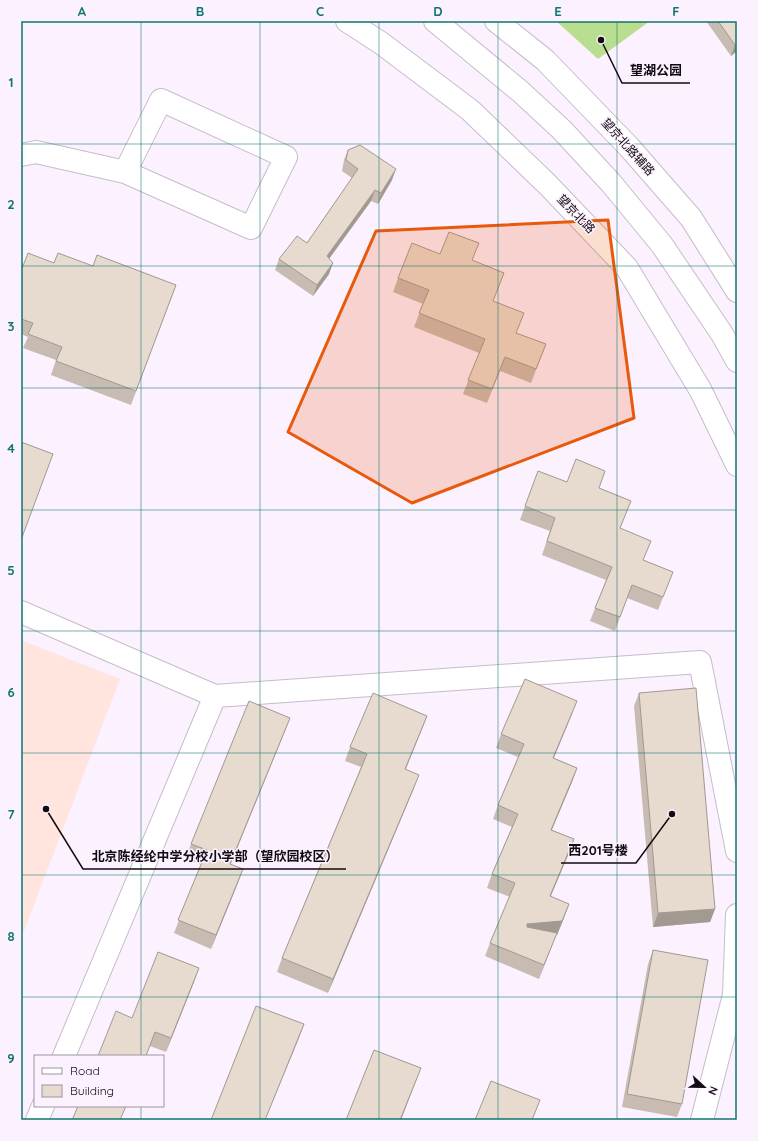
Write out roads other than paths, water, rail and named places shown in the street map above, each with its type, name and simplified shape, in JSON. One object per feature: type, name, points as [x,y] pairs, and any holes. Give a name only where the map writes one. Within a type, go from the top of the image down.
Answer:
[{"type":"street","name":"望京北路","points":[[347,21],[387,48],[470,110],[547,184],[627,268],[701,391],[737,465]]},
{"type":"street","points":[[435,21],[527,97],[562,130],[611,183],[662,245],[722,334],[737,361]]},
{"type":"street","name":"望京北路辅路","points":[[496,21],[545,60],[630,147],[691,218],[737,291]]},
{"type":"street","points":[[21,155],[36,152],[125,172],[251,228],[286,157],[161,100],[125,172]]},
{"type":"street","points":[[21,612],[38,618],[215,696],[700,662],[737,851]]},
{"type":"street","points":[[64,1055],[215,696]]},
{"type":"street","points":[[702,1120],[734,995],[737,915]]},
{"type":"street","points":[[37,1120],[43,1107]]},
{"type":"place","name":"望湖公园","points":[[601,40]]},
{"type":"place","name":"北京陈经纶中学分校小学部（望欣园校区）","points":[[46,809]]},
{"type":"place","name":"西201号楼","points":[[672,814]]}]
